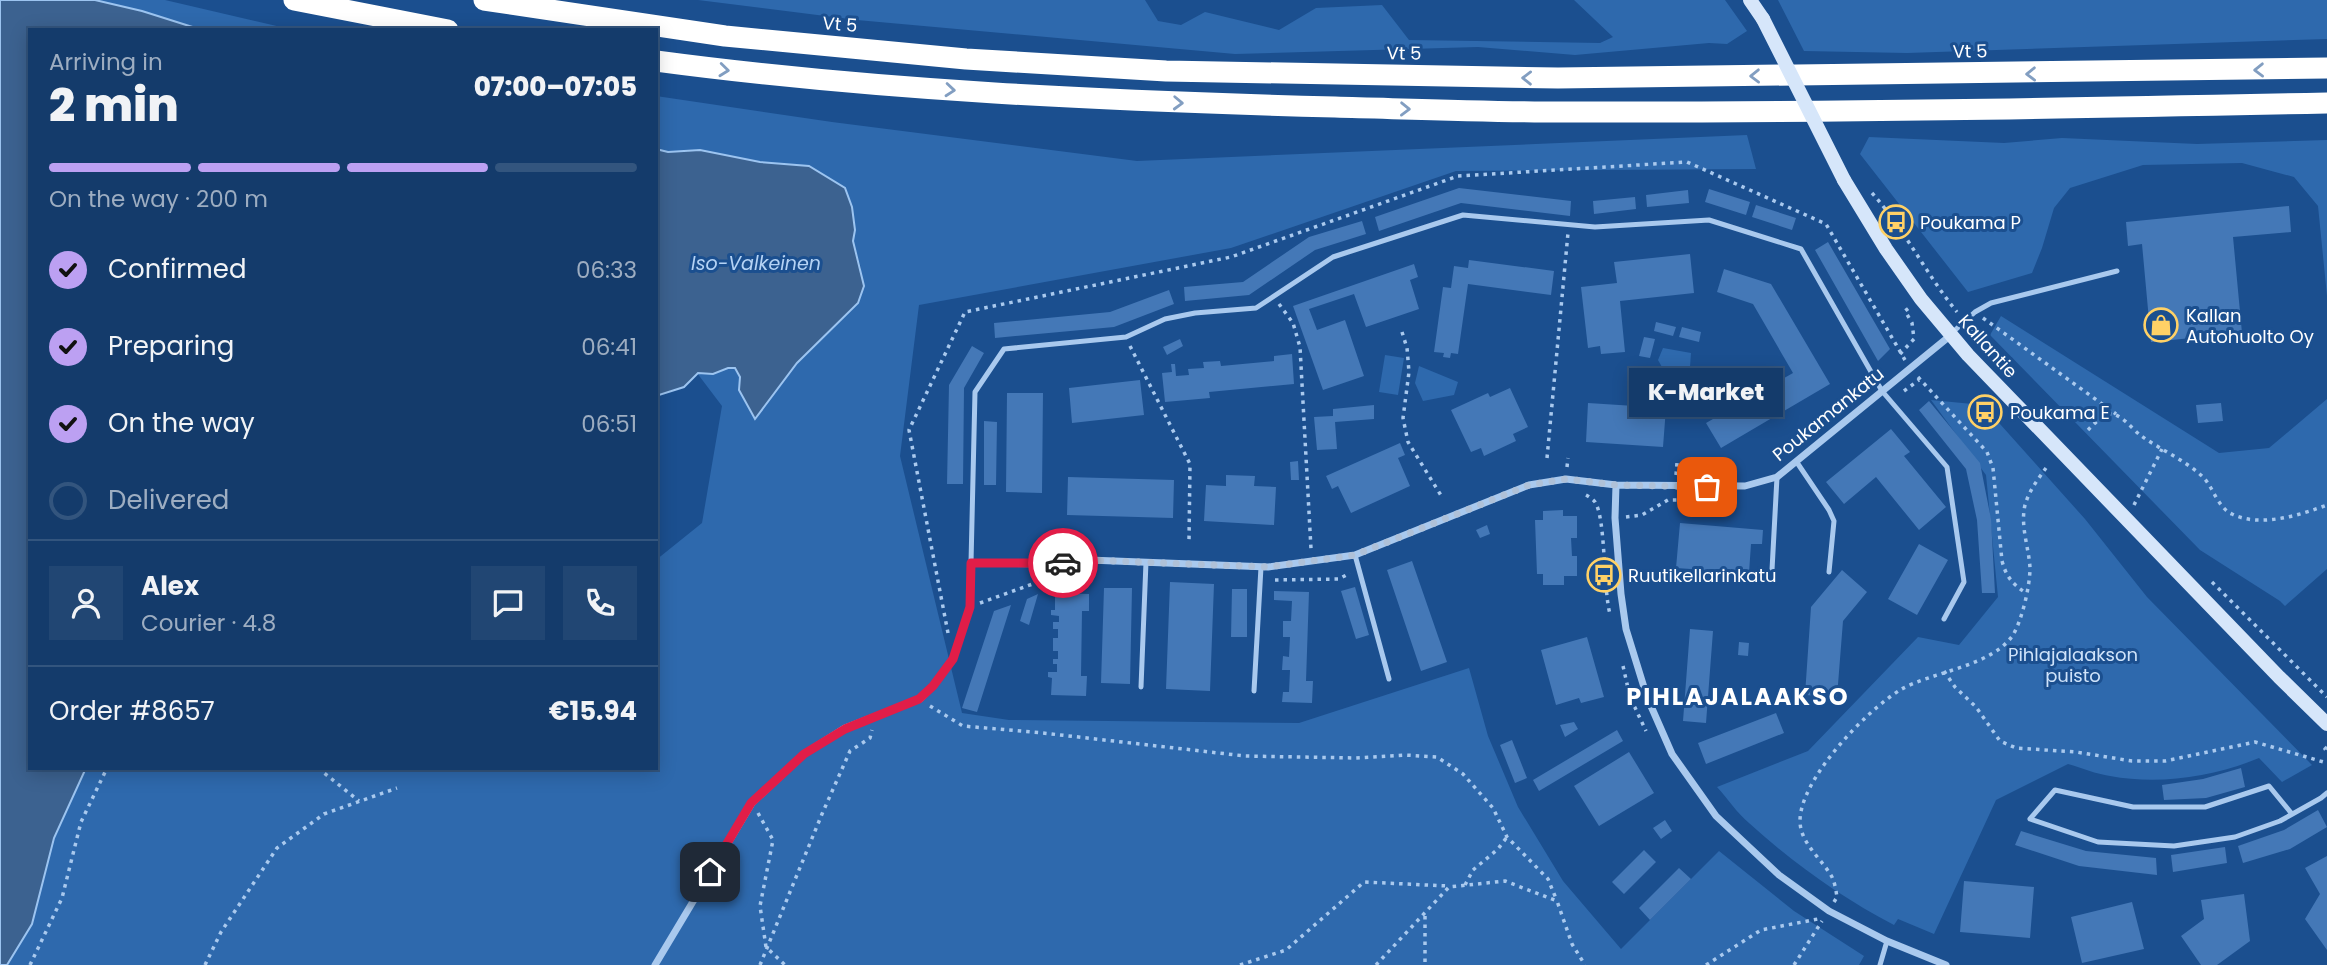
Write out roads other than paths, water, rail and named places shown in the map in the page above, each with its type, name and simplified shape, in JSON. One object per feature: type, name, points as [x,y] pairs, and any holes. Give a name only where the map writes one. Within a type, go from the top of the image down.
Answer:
[{"type":"highway","points":[[294,0],[438,28]]},
{"type":"highway","name":"Vt 5","points":[[484,0],[725,36],[966,59],[1166,71],[1558,78],[2327,68]]},
{"type":"highway","points":[[658,61],[722,70],[966,92],[1181,103],[1558,113],[2327,103]]},
{"type":"main road","name":"Kallantie","points":[[1750,0],[1763,19],[1844,180],[1885,249],[1921,299],[2036,426],[2327,724]]},
{"type":"street","name":"Poukamankatu","points":[[971,563],[1053,564],[1089,560],[1261,567],[1355,555],[1529,485],[1566,479],[1616,485],[1745,486],[1777,477],[1952,334]]},
{"type":"street","points":[[1616,485],[1615,518],[1626,629],[1647,697],[1672,754],[1716,816],[1826,915],[1946,965]]},
{"type":"street","points":[[655,965],[751,803],[804,754],[845,729],[919,699],[933,686],[953,659],[970,607],[971,563]]},
{"type":"lane","points":[[971,563],[975,391],[1004,349],[1126,337],[1165,319],[1195,313],[1256,308],[1333,257],[1464,215],[1595,227],[1709,220],[1801,249],[1882,391],[1947,467],[1964,582],[1944,619]]},
{"type":"lane","points":[[1952,334],[1964,320],[1991,303],[2118,271]]},
{"type":"lane","points":[[1796,461],[1829,510],[1833,521],[1829,572]]},
{"type":"lane","points":[[1772,570],[1777,477]]},
{"type":"lane","points":[[1355,555],[1389,680]]},
{"type":"lane","points":[[1141,687],[1146,562]]},
{"type":"lane","points":[[1254,691],[1261,567]]},
{"type":"lane","points":[[2292,814],[2269,786],[2205,807],[2133,807],[2056,790],[2030,819],[2098,842],[2174,846],[2235,837],[2280,821],[2292,814],[2327,793]]},
{"type":"lane","points":[[1880,965],[1887,940]]},
{"type":"water","points":[[0,0],[95,0],[196,28],[28,28],[28,770],[85,770],[54,838],[32,924],[7,965],[0,965]]},
{"type":"water","name":"Iso-Valkeinen","points":[[658,150],[668,152],[700,150],[760,162],[809,166],[845,188],[852,207],[855,230],[853,241],[864,286],[858,303],[797,363],[755,419],[739,390],[740,377],[735,368],[713,374],[698,373],[684,387],[658,395]]},
{"type":"place","name":"Poukama P","points":[[1896,222]]},
{"type":"place","name":"Kallan Autohuolto Oy","points":[[2161,325]]},
{"type":"place","name":"Poukama E","points":[[1985,412]]},
{"type":"place","name":"K-Market","points":[[1707,487]]},
{"type":"place","name":"Ruutikellarinkatu","points":[[1604,575]]},
{"type":"district","name":"PIHLAJALAAKSO","points":[[1738,696]]},
{"type":"park label","name":"Pihlajalaakson puisto","points":[[2073,664]]}]
